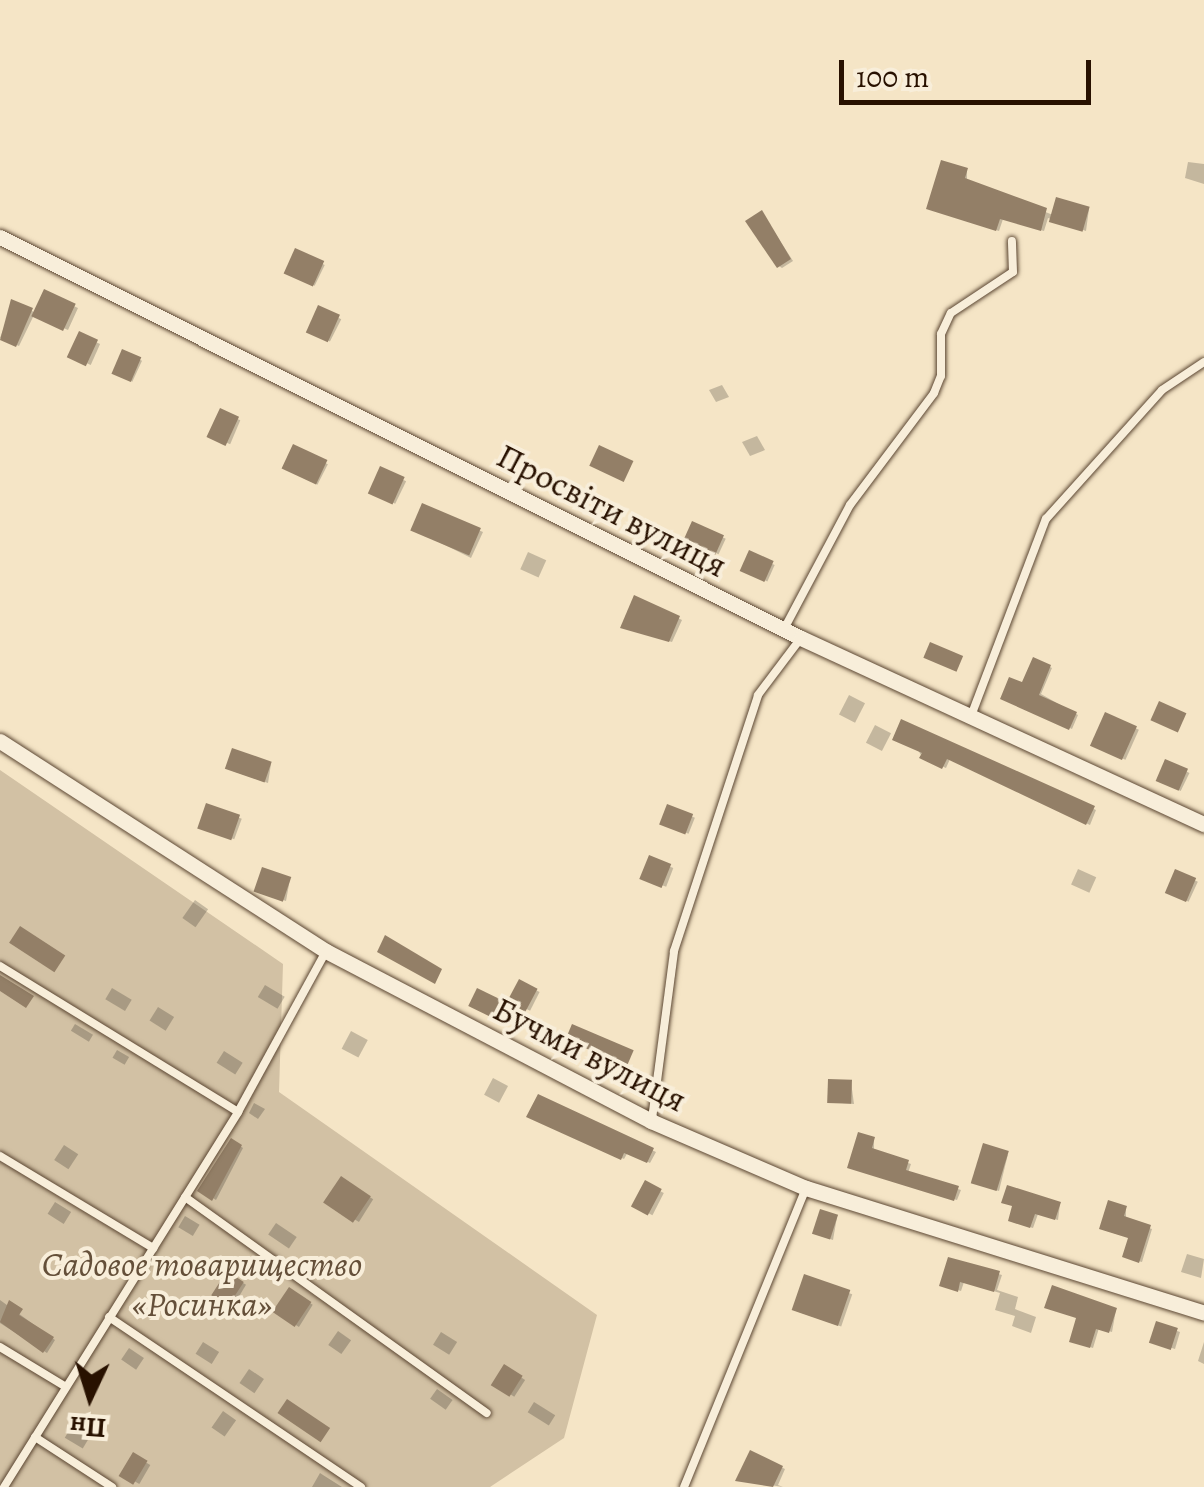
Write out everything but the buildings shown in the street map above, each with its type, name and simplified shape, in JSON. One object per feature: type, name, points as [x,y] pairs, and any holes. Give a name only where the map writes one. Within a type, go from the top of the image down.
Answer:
[{"type":"street","name":"Просвіти вулиця","points":[[0,237],[784,630],[1204,824]]},
{"type":"street","name":"Бучми вулиця","points":[[0,741],[326,951],[651,1121],[806,1188],[1204,1313]]},
{"type":"lane","points":[[784,630],[850,505],[934,394],[941,376],[941,334],[951,312],[1012,272],[1012,241]]},
{"type":"lane","points":[[970,719],[1046,518],[1162,390],[1204,362]]},
{"type":"lane","points":[[651,1121],[680,933],[758,695],[801,638]]},
{"type":"lane","points":[[4,1487],[238,1112],[326,951]]},
{"type":"lane","points":[[0,966],[238,1112]]},
{"type":"lane","points":[[0,1156],[153,1248]]},
{"type":"lane","points":[[684,1487],[806,1188]]},
{"type":"lane","points":[[185,1197],[487,1413]]},
{"type":"lane","points":[[108,1317],[361,1487]]},
{"type":"lane","points":[[0,1346],[66,1387]]},
{"type":"lane","points":[[35,1438],[112,1487]]},
{"type":"green space","name":"Садовое товарищество «Росинка»","points":[[0,770],[283,964],[279,1092],[597,1315],[564,1438],[490,1487],[0,1487]]}]
